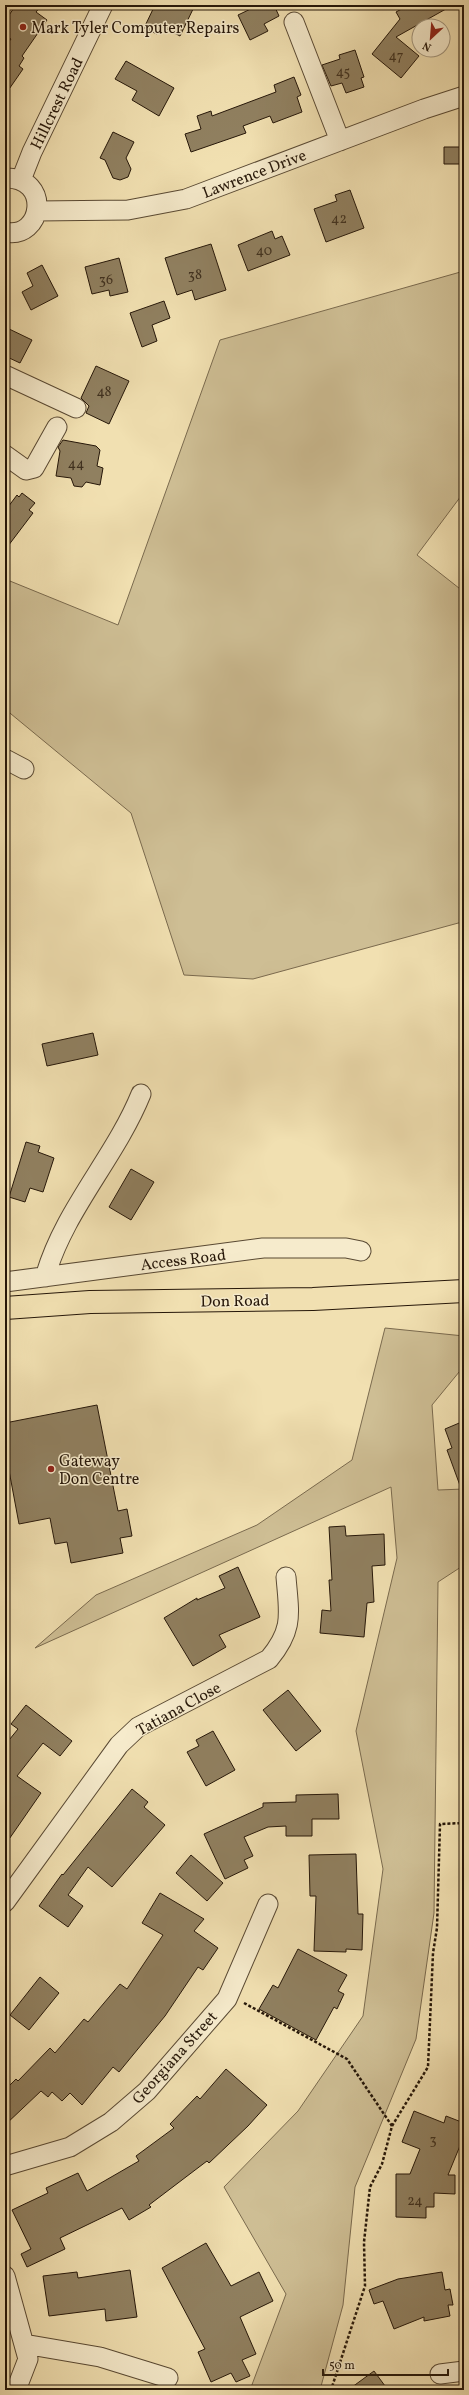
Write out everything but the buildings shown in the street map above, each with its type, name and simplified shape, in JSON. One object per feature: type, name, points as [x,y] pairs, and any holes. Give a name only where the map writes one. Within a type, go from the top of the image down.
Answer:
[{"type":"main road","name":"Don Road","points":[[5,1308],[90,1302],[313,1299],[464,1290]]},
{"type":"street","name":"Hillcrest Road","points":[[13,179],[35,145],[103,5]]},
{"type":"street","points":[[294,22],[340,140]]},
{"type":"street","name":"Lawrence Drive","points":[[37,211],[128,210],[186,199],[340,140],[464,96]]},
{"type":"street","points":[[5,232],[18,232],[26,228],[33,221],[37,211],[37,198],[33,189],[13,179]]},
{"type":"street","points":[[5,375],[76,408]]},
{"type":"street","points":[[5,455],[26,470],[34,468],[57,427]]},
{"type":"street","points":[[5,760],[24,769]]},
{"type":"street","points":[[45,1277],[58,1239],[120,1139],[141,1094]]},
{"type":"street","name":"Access Road","points":[[5,1282],[263,1248],[346,1248],[361,1251]]},
{"type":"street","name":"Tatiana Close","points":[[5,1902],[119,1745],[138,1727],[269,1658],[282,1644],[289,1622],[286,1577]]},
{"type":"street","name":"Georgiana Street","points":[[5,2166],[70,2147],[111,2122],[147,2091],[229,1995],[268,1904]]},
{"type":"street","points":[[5,2276],[28,2359],[16,2390]]},
{"type":"street","points":[[24,2344],[100,2356],[168,2378]]},
{"type":"street","points":[[440,2374],[464,2371]]},
{"type":"path","points":[[331,2390],[365,2286],[364,2242],[370,2187],[382,2164],[392,2126],[428,2067],[433,1953],[437,1928],[440,1824],[464,1823]]},
{"type":"path","points":[[229,1995],[348,2059],[392,2126]]},
{"type":"shaded area","points":[[464,271],[464,492],[417,555],[464,592],[464,924],[462,922],[253,979],[184,975],[131,813],[5,709],[5,579],[118,625],[220,340]]},
{"type":"shaded area","points":[[385,1328],[464,1336],[464,1366],[432,1405],[438,1490],[464,1489],[464,1565],[438,1582],[434,1913],[416,2039],[355,2187],[343,2305],[320,2390],[250,2390],[286,2294],[224,2187],[298,2111],[363,2016],[383,1869],[356,1731],[397,1558],[391,1487],[35,1648],[96,1595],[257,1525],[352,1460]]},
{"type":"place","name":"Mark Tyler Computer Repairs","points":[[23,27]]},
{"type":"place","name":"Gateway Don Centre","points":[[51,1469]]}]
